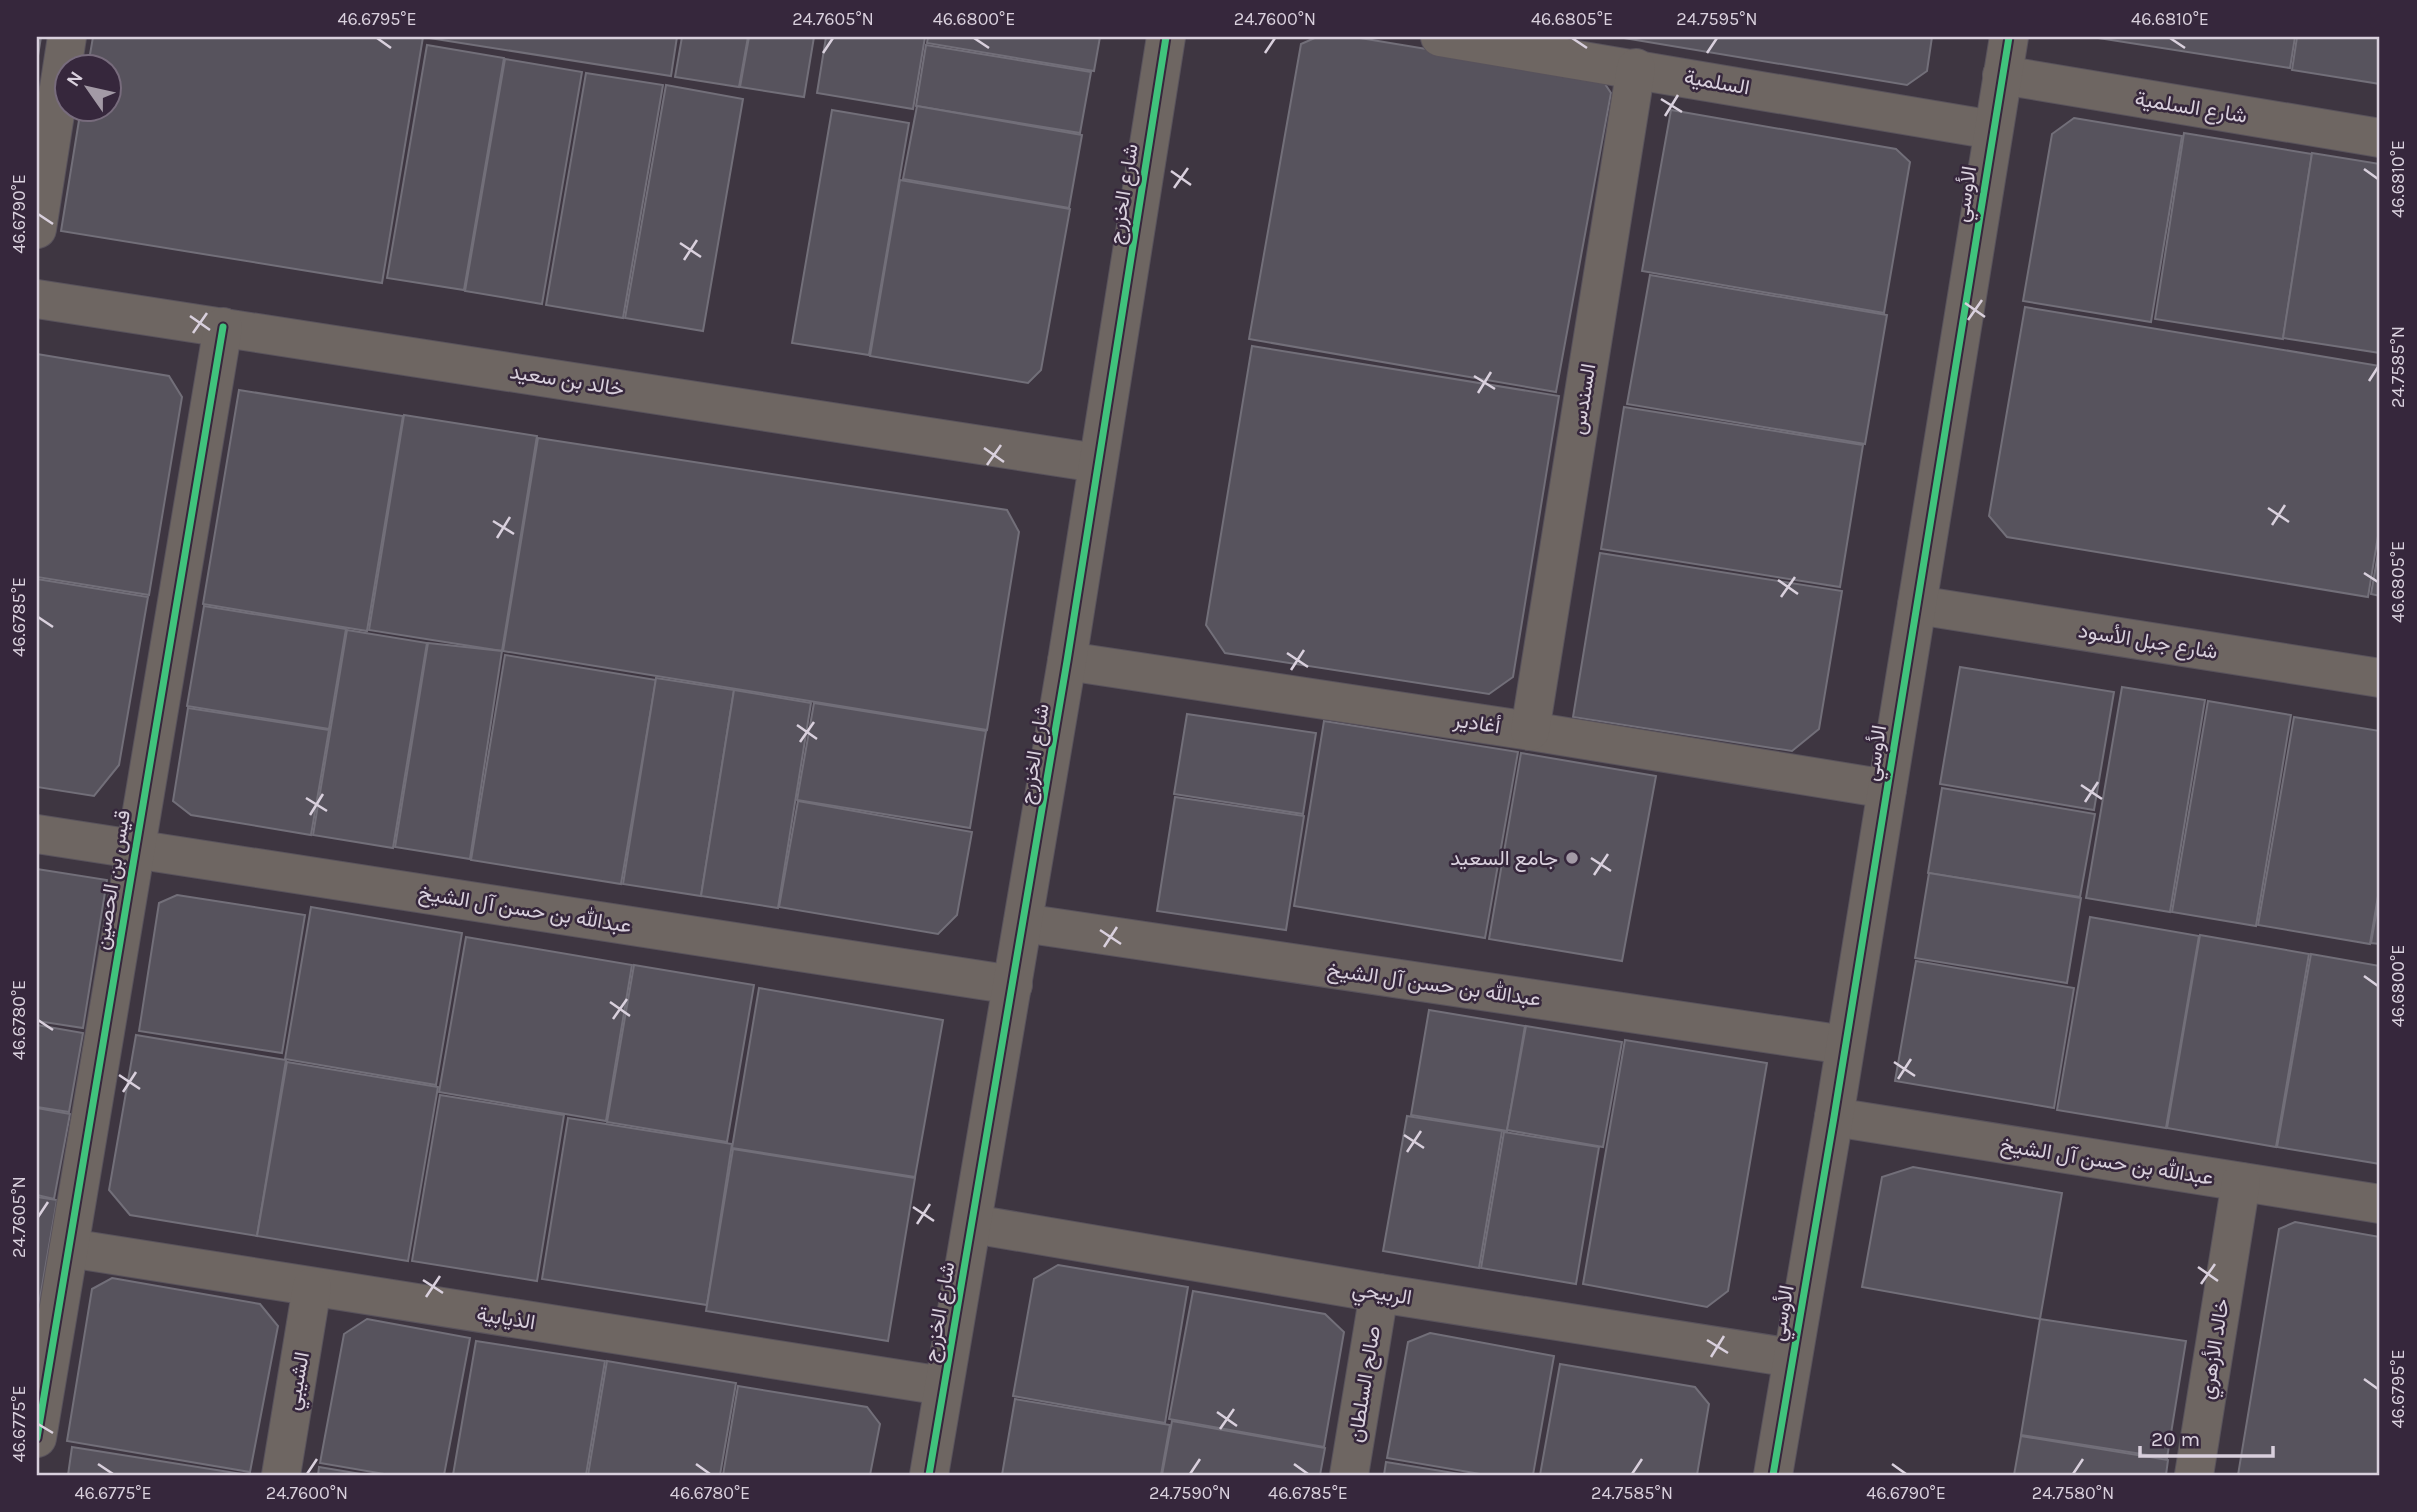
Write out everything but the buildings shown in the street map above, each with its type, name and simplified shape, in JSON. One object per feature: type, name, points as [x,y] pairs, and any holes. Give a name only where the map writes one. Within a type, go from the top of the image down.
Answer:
[{"type":"street","points":[[37,229],[67,37]]},
{"type":"street","name":"شارع الخزرج","points":[[929,1475],[1067,661],[1166,37]]},
{"type":"street","name":"السلمية","points":[[1440,37],[1993,130]]},
{"type":"street","name":"الأوسي","points":[[1773,1475],[1846,1045],[2009,37]]},
{"type":"street","name":"السندس","points":[[1530,731],[1636,68]]},
{"type":"street","name":"شارع السلمية","points":[[2003,75],[2380,138]]},
{"type":"street","name":"خالد بن سعيد","points":[[37,299],[1097,463]]},
{"type":"street","name":"قيس بن الحصين","points":[[37,1438],[223,327]]},
{"type":"street","name":"شارع جبل الأسود","points":[[1917,605],[2380,678]]},
{"type":"street","name":"أغادير","points":[[1067,661],[1530,731],[1887,789]]},
{"type":"street","name":"عبدالله بن حسن آل الشيخ","points":[[37,834],[1013,985]]},
{"type":"street","name":"عبدالله بن حسن آل الشيخ","points":[[1023,923],[1846,1045]]},
{"type":"street","name":"عبدالله بن حسن آل الشيخ","points":[[1834,1117],[2380,1204]]},
{"type":"street","name":"خالد الأزهري","points":[[2194,1475],[2241,1182]]},
{"type":"street","name":"الربيحي","points":[[973,1224],[1379,1293],[1792,1358]]},
{"type":"street","name":"الذيابية","points":[[69,1248],[943,1386]]},
{"type":"street","name":"الشيبي","points":[[281,1475],[312,1287]]},
{"type":"street","name":"صالح السلطان","points":[[1349,1475],[1379,1293]]},
{"type":"cycle path","points":[[929,1475],[1067,661],[1166,37]]},
{"type":"cycle path","points":[[1773,1475],[1834,1117],[2009,37]]},
{"type":"cycle path","points":[[37,1438],[223,327]]},
{"type":"place","name":"جامع السعيد","points":[[1572,858]]}]
